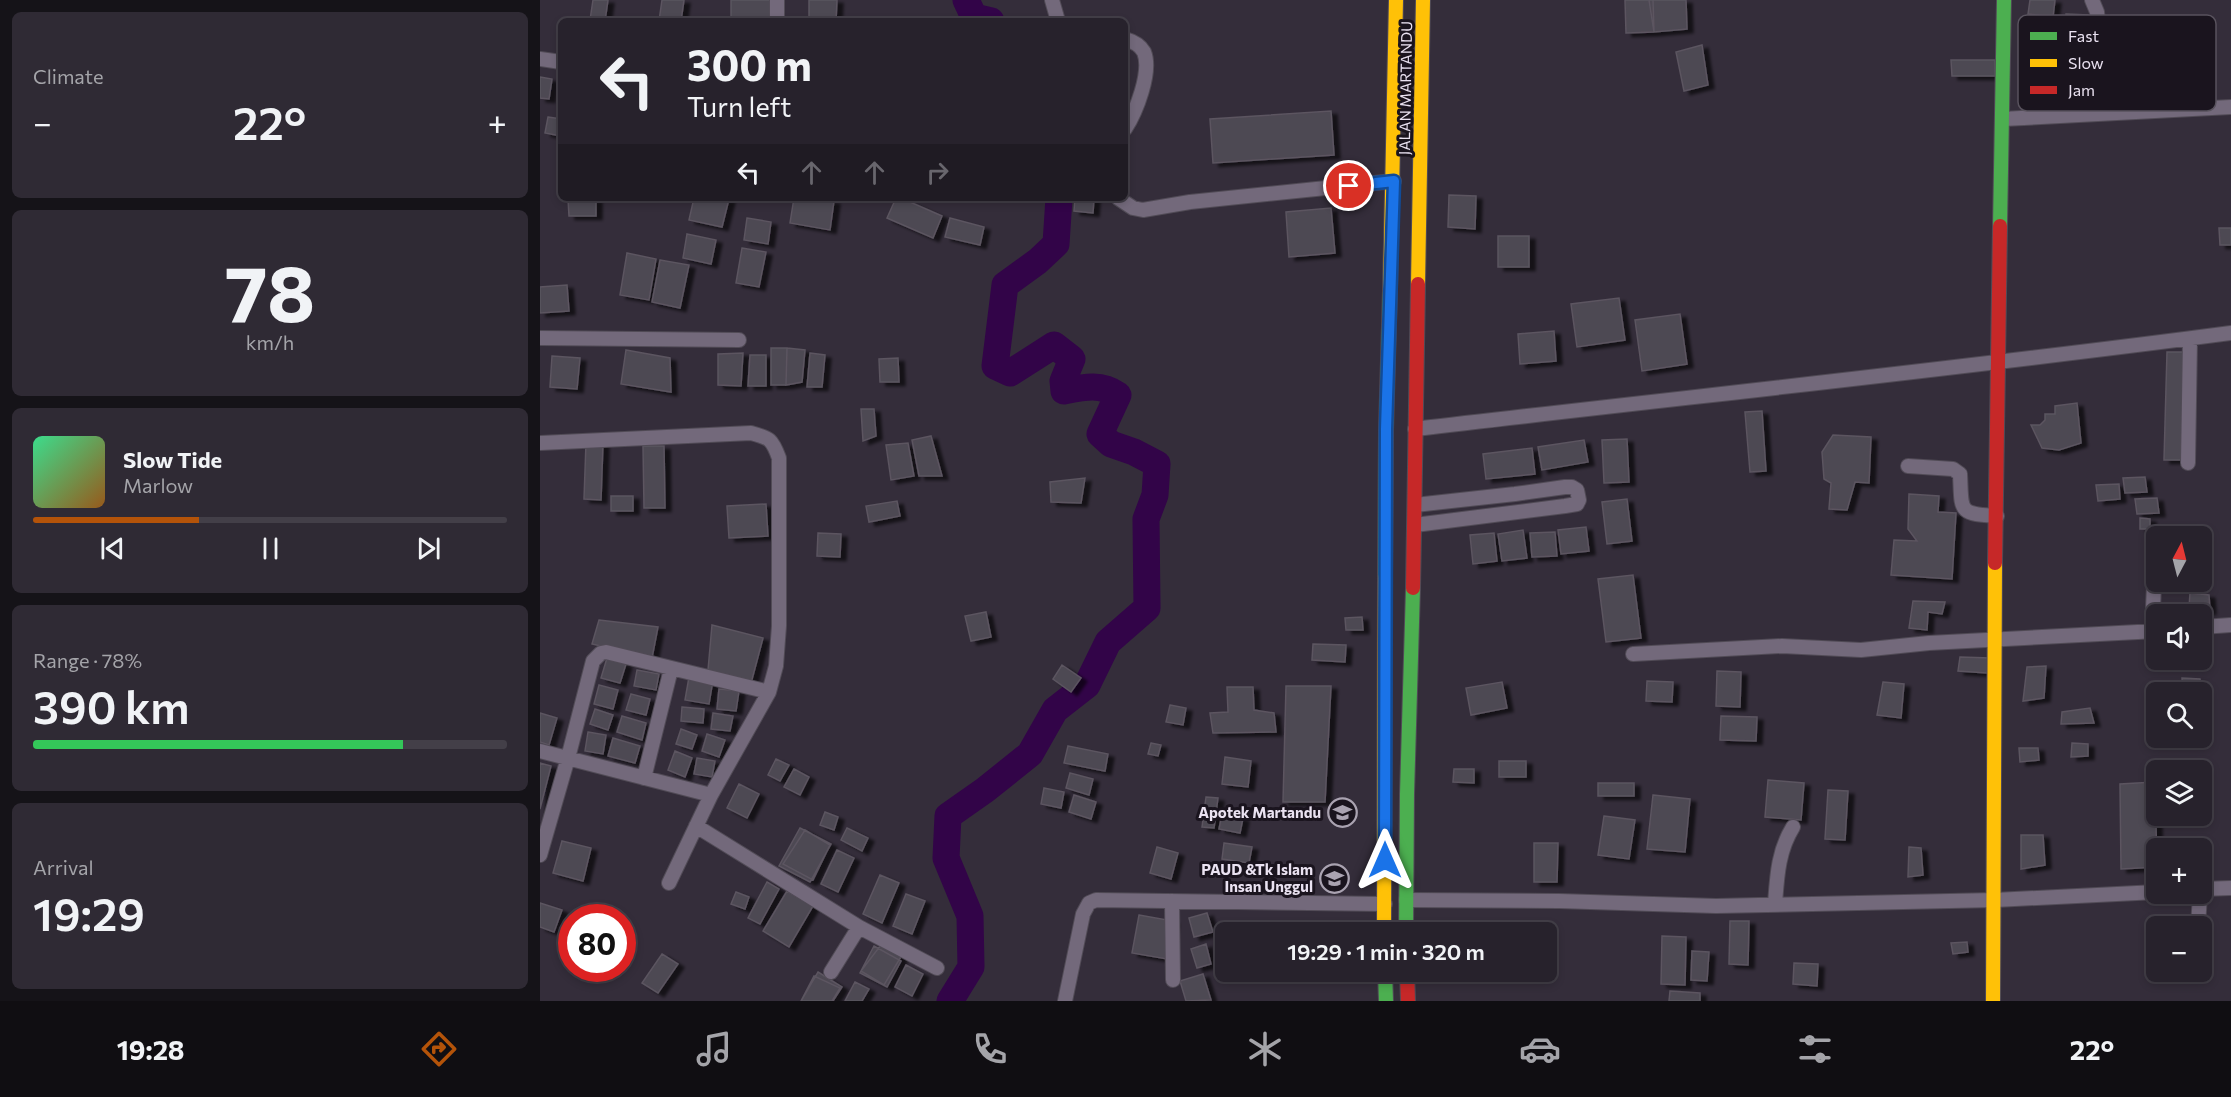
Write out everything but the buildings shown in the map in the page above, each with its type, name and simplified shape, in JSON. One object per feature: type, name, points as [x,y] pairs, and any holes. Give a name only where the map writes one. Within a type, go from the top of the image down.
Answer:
[{"type":"main road","name":"JALAN MARTANDU","points":[[1384,922],[1386,429],[1394,181],[1396,0]]},
{"type":"main road","name":"JALAN MARTANDU","points":[[1406,922],[1423,0]]},
{"type":"main road","points":[[1993,1001],[1994,640],[2004,0]]},
{"type":"main road","points":[[1385,794],[1407,794]]},
{"type":"main road","points":[[1385,982],[1386,1001]]},
{"type":"main road","points":[[1407,982],[1408,1001]]},
{"type":"street","points":[[777,0],[777,18]]},
{"type":"street","points":[[1052,0],[1057,18]]},
{"type":"street","points":[[2092,0],[2097,15]]},
{"type":"street","points":[[1128,40],[1136,43],[1143,51],[1146,62],[1143,85],[1128,122]]},
{"type":"street","points":[[540,59],[558,62]]},
{"type":"street","points":[[2216,108],[2231,107]]},
{"type":"street","points":[[2003,119],[2153,111]]},
{"type":"street","points":[[1123,201],[1133,208],[1143,210],[1190,202],[1394,181]]},
{"type":"street","points":[[1414,429],[1819,382],[1999,364],[2231,333]]},
{"type":"street","points":[[540,338],[739,340]]},
{"type":"street","points":[[2188,463],[2190,339]]},
{"type":"street","points":[[540,443],[751,433],[769,438],[779,458],[780,626],[776,666],[769,692],[711,795],[669,883]]},
{"type":"street","points":[[1908,466],[1953,469],[1960,474],[1964,510],[1973,515],[1997,516]]},
{"type":"street","points":[[1415,505],[1515,495],[1565,487],[1577,490],[1579,500],[1577,504],[1565,506],[1415,525]]},
{"type":"street","points":[[2212,626],[2231,625]]},
{"type":"street","points":[[1634,654],[1782,646],[1861,650],[1929,643],[2146,632]]},
{"type":"street","points":[[540,855],[593,661],[597,655],[606,652],[769,692]]},
{"type":"street","points":[[644,778],[671,669]]},
{"type":"street","points":[[540,751],[711,795]]},
{"type":"street","points":[[696,826],[859,927],[937,968]]},
{"type":"street","points":[[1774,904],[1779,861],[1786,837],[1792,827]]},
{"type":"street","points":[[2212,889],[2231,888]]},
{"type":"street","points":[[1406,900],[1559,901],[1716,906],[1995,900],[2146,893]]},
{"type":"street","points":[[1065,1001],[1083,914],[1089,903],[1096,900],[1385,904]]},
{"type":"street","points":[[1172,901],[1173,980]]},
{"type":"street","points":[[831,972],[859,927]]},
{"type":"waterway","points":[[966,0],[974,17],[978,18]]},
{"type":"waterway","points":[[950,1001],[971,967],[970,916],[946,858],[948,816],[1030,754],[1055,710],[1087,685],[1108,642],[1147,608],[1146,519],[1155,495],[1157,464],[1134,452],[1111,444],[1100,434],[1118,395],[1099,387],[1064,391],[1063,381],[1072,359],[1054,345],[1010,373],[995,366],[1005,285],[1038,261],[1056,244],[1059,201]]},
{"type":"traffic: fast","points":[[2000,226],[2004,0]]},
{"type":"traffic: fast","points":[[1385,578],[1390,290]]},
{"type":"traffic: fast","points":[[1406,922],[1413,588]]},
{"type":"traffic: fast","points":[[1385,982],[1386,1001]]},
{"type":"traffic: slow","points":[[1390,290],[1396,0]]},
{"type":"traffic: slow","points":[[1418,284],[1423,0]]},
{"type":"traffic: slow","points":[[1993,1001],[1995,563]]},
{"type":"traffic: slow","points":[[1384,922],[1385,578]]},
{"type":"traffic: jam","points":[[1995,563],[2000,226]]},
{"type":"traffic: jam","points":[[1413,588],[1418,284]]},
{"type":"traffic: jam","points":[[1407,982],[1408,1001]]},
{"type":"place","name":"Apotek Martandu","points":[[1342,812]]},
{"type":"place","name":"PAUD &Tk Islam Insan Unggul","points":[[1334,878]]},
{"type":"route","points":[[1349,186],[1394,181],[1386,429],[1385,860]]}]
